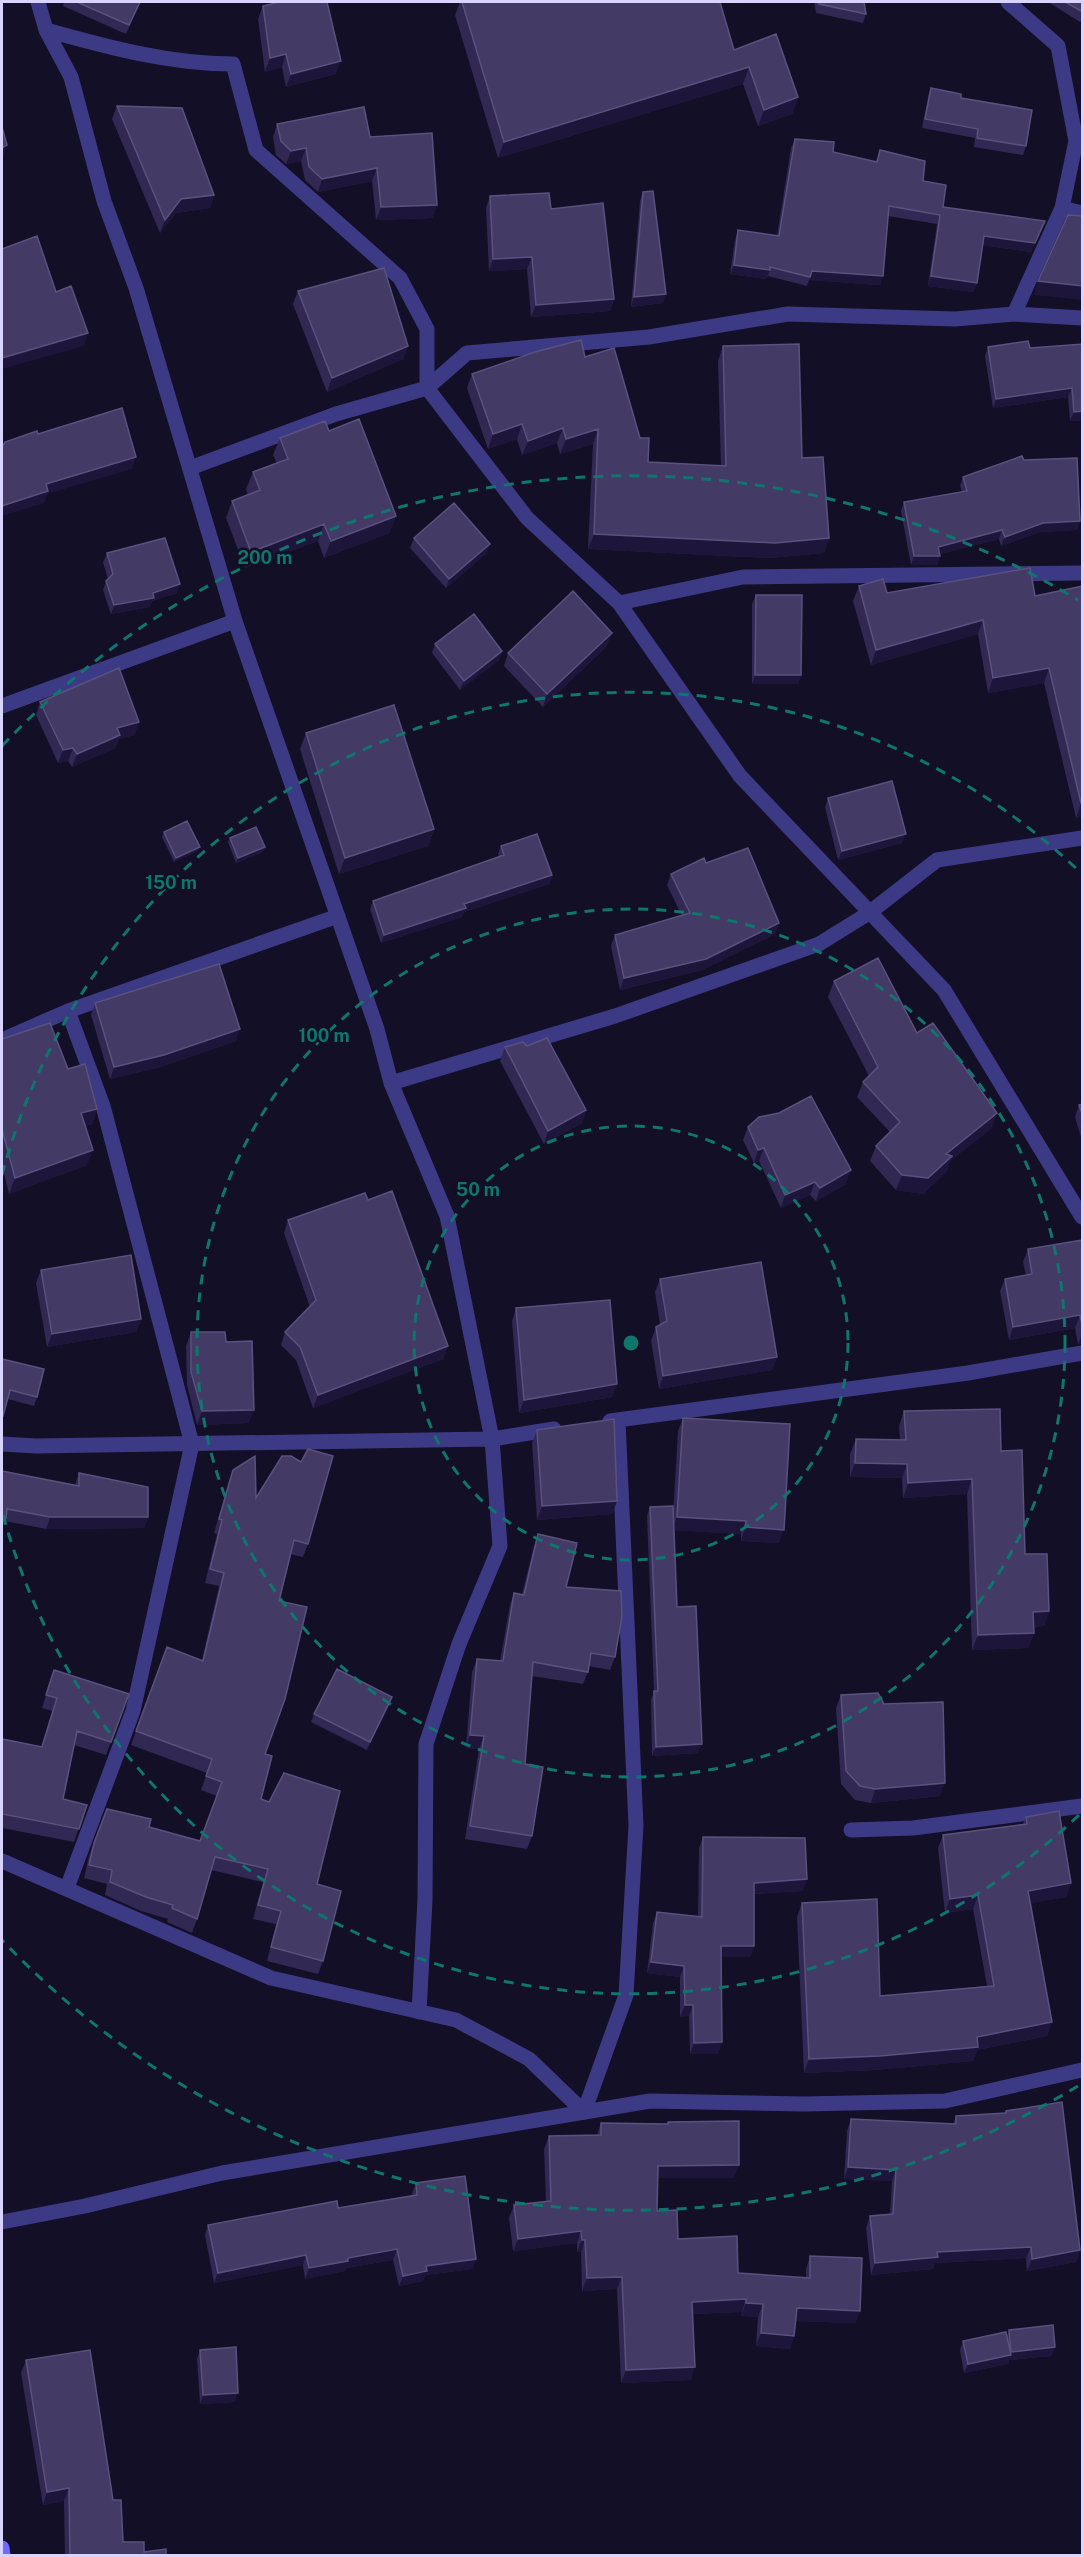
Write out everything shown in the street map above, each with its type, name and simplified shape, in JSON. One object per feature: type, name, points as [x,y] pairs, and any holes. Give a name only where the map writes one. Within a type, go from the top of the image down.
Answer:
[{"type":"main road","points":[[2,2548],[3,2556]]},
{"type":"street","points":[[38,2],[46,30],[71,77],[104,201],[136,288],[236,621],[377,1029],[391,1083],[447,1216],[492,1439],[500,1546],[459,1644],[426,1744],[425,1900],[419,2012]]},
{"type":"street","points":[[1008,2],[1058,46],[1076,141],[1062,208],[1014,314]]},
{"type":"street","points":[[46,30],[121,51],[207,64],[233,64],[256,150],[400,278],[427,329],[428,388],[527,518],[619,603],[740,776],[944,990],[1083,1217]]},
{"type":"street","points":[[1062,208],[1083,213]]},
{"type":"street","points":[[190,468],[336,414],[428,388],[467,353],[649,337],[788,314],[956,319],[1014,314],[1083,318]]},
{"type":"street","points":[[619,603],[743,577],[1083,573]]},
{"type":"street","points":[[2,706],[236,621]]},
{"type":"street","points":[[391,1083],[615,1016],[819,944],[869,913],[937,860],[1083,838]]},
{"type":"street","points":[[2,1040],[68,1011],[338,916]]},
{"type":"street","points":[[67,1888],[133,1711],[192,1444],[103,1106],[68,1011]]},
{"type":"street","points":[[595,1423],[968,1373],[1083,1353]]},
{"type":"street","points":[[584,2112],[626,1995],[636,1826],[618,1420]]},
{"type":"street","points":[[2,1444],[192,1444],[492,1439],[572,1426]]},
{"type":"street","points":[[850,1830],[913,1828],[1083,1806]]},
{"type":"street","points":[[2,1861],[271,1978],[456,2020],[529,2060],[584,2112]]},
{"type":"street","points":[[2,2222],[85,2206],[222,2173],[650,2101],[804,2104],[945,2102],[1083,2070]]},
{"type":"building","points":[[77,2],[140,2],[129,25]]},
{"type":"building","points":[[279,2],[327,2],[341,61],[291,74],[286,54],[270,58],[263,6]]},
{"type":"building","points":[[462,2],[720,2],[734,50],[776,34],[798,97],[764,110],[749,67],[504,142]]},
{"type":"building","points":[[818,2],[864,2],[866,14],[819,4]]},
{"type":"building","points":[[1065,2],[1083,2],[1083,12]]},
{"type":"building","points":[[931,88],[961,94],[961,98],[1032,110],[1026,146],[977,138],[978,129],[925,119]]},
{"type":"building","points":[[117,106],[182,108],[214,195],[181,199],[165,220]]},
{"type":"building","points":[[364,107],[370,137],[432,133],[437,205],[381,207],[377,168],[322,179],[309,167],[306,148],[291,151],[281,141],[277,124]]},
{"type":"building","points":[[2,127],[7,145],[2,148]]},
{"type":"building","points":[[795,139],[834,142],[833,152],[877,162],[880,150],[925,161],[923,181],[946,185],[943,207],[1045,221],[1035,243],[984,236],[977,283],[931,276],[940,215],[889,206],[883,276],[812,271],[810,277],[770,267],[770,270],[734,265],[738,230],[779,236]]},
{"type":"building","points":[[653,191],[666,294],[634,297],[643,192]]},
{"type":"building","points":[[549,193],[551,209],[603,203],[614,299],[536,305],[532,257],[493,259],[490,196]]},
{"type":"building","points":[[1068,215],[1083,216],[1083,286],[1038,281]]},
{"type":"building","points":[[37,236],[56,292],[71,286],[88,333],[2,358],[2,249]]},
{"type":"building","points":[[384,268],[408,346],[332,378],[298,291]]},
{"type":"building","points":[[581,340],[585,357],[614,348],[640,438],[649,438],[648,462],[726,466],[723,346],[799,344],[802,458],[823,457],[829,538],[775,543],[594,534],[598,429],[566,439],[563,428],[528,441],[522,424],[493,434],[472,374],[535,352]]},
{"type":"building","points":[[1028,341],[1030,348],[1083,344],[1083,411],[1074,412],[1072,388],[996,399],[988,347]]},
{"type":"building","points":[[122,408],[136,457],[46,484],[48,491],[2,506],[2,447],[5,442]]},
{"type":"building","points":[[359,419],[396,516],[331,541],[324,524],[251,552],[232,501],[260,490],[253,472],[288,459],[280,438],[325,421],[329,431]]},
{"type":"building","points":[[1022,456],[1024,460],[1077,458],[1080,521],[1043,523],[1005,537],[1002,530],[938,547],[940,556],[914,556],[904,502],[967,491],[963,477]]},
{"type":"building","points":[[454,503],[490,544],[449,579],[414,538]]},
{"type":"building","points":[[165,538],[180,584],[153,593],[154,598],[114,605],[106,581],[113,574],[107,553]]},
{"type":"building","points":[[1030,568],[1035,596],[1083,586],[1083,803],[1081,803],[1049,668],[993,678],[983,620],[876,650],[859,586],[883,579],[887,593]]},
{"type":"building","points":[[573,591],[612,633],[547,694],[508,653]]},
{"type":"building","points":[[756,595],[802,595],[801,675],[755,675]]},
{"type":"building","points":[[474,614],[502,651],[464,681],[435,644]]},
{"type":"building","points":[[119,668],[139,722],[117,728],[120,735],[77,754],[73,748],[63,750],[40,702]]},
{"type":"building","points":[[394,705],[434,829],[345,858],[306,733]]},
{"type":"building","points":[[892,781],[906,834],[842,851],[828,798]]},
{"type":"building","points":[[187,821],[200,847],[176,858],[164,832]]},
{"type":"building","points":[[256,827],[265,847],[238,858],[230,838]]},
{"type":"building","points":[[537,834],[552,875],[464,904],[466,908],[384,935],[373,901],[504,855],[501,846]]},
{"type":"building","points":[[748,848],[779,923],[706,959],[624,978],[615,935],[690,913],[671,874],[704,858],[706,863]]},
{"type":"building","points":[[878,958],[917,1033],[933,1023],[997,1113],[946,1154],[952,1156],[928,1178],[902,1175],[876,1146],[900,1122],[863,1082],[878,1067],[834,981]]},
{"type":"building","points":[[219,964],[240,1029],[164,1055],[114,1067],[95,1003]]},
{"type":"building","points":[[50,1023],[68,1069],[85,1064],[97,1109],[81,1113],[93,1150],[15,1178],[2,1129],[2,1039]]},
{"type":"building","points":[[547,1038],[586,1110],[548,1131],[505,1047],[523,1042],[527,1046]]},
{"type":"building","points":[[811,1096],[851,1170],[820,1188],[815,1182],[785,1195],[764,1148],[758,1150],[748,1127],[759,1117],[779,1113]]},
{"type":"building","points":[[1083,1104],[1083,1116],[1079,1105]]},
{"type":"building","points":[[392,1191],[448,1346],[318,1395],[300,1347],[285,1332],[316,1300],[288,1220],[365,1193],[368,1200]]},
{"type":"building","points":[[1083,1240],[1083,1329],[1080,1315],[1013,1327],[1005,1279],[1032,1274],[1028,1249]]},
{"type":"building","points":[[131,1255],[141,1319],[52,1334],[41,1270]]},
{"type":"building","points":[[761,1262],[777,1357],[663,1376],[656,1327],[667,1321],[660,1279]]},
{"type":"building","points":[[610,1300],[617,1384],[524,1400],[516,1308]]},
{"type":"building","points":[[191,1332],[225,1332],[226,1342],[252,1341],[254,1410],[202,1411],[191,1372]]},
{"type":"building","points":[[2,1359],[44,1369],[37,1397],[10,1390],[3,1416],[2,1416]]},
{"type":"building","points":[[1000,1409],[1001,1451],[1022,1450],[1025,1554],[1047,1554],[1049,1611],[1033,1612],[1034,1633],[978,1635],[972,1479],[908,1483],[907,1464],[855,1463],[856,1439],[906,1440],[904,1411]]},
{"type":"building","points":[[683,1418],[790,1424],[784,1530],[745,1527],[746,1521],[677,1517]]},
{"type":"building","points":[[614,1419],[617,1501],[542,1506],[537,1430]]},
{"type":"building","points":[[308,1449],[333,1456],[308,1544],[294,1540],[279,1601],[307,1607],[285,1699],[265,1754],[272,1756],[261,1799],[269,1802],[284,1773],[340,1791],[317,1884],[341,1891],[323,1961],[271,1947],[281,1911],[258,1905],[268,1869],[215,1857],[197,1919],[172,1908],[173,1905],[110,1882],[112,1870],[89,1865],[94,1843],[107,1809],[151,1819],[149,1827],[200,1841],[222,1782],[206,1776],[212,1759],[136,1731],[167,1647],[203,1661],[224,1573],[210,1569],[222,1520],[219,1519],[233,1470],[255,1456],[256,1498],[282,1456],[291,1456],[301,1462]]},
{"type":"building","points":[[2,1471],[79,1486],[79,1473],[148,1487],[148,1517],[50,1517],[7,1509],[6,1518],[2,1517]]},
{"type":"building","points":[[673,1506],[677,1607],[696,1606],[702,1744],[656,1747],[654,1691],[658,1691],[650,1507]]},
{"type":"building","points":[[538,1534],[577,1543],[566,1587],[621,1591],[622,1616],[615,1657],[591,1653],[588,1672],[533,1662],[525,1764],[543,1767],[532,1836],[470,1826],[484,1736],[470,1735],[477,1659],[503,1661],[514,1593],[524,1595]]},
{"type":"building","points":[[337,1669],[392,1697],[370,1742],[314,1714]]},
{"type":"building","points":[[54,1670],[129,1694],[111,1742],[77,1731],[63,1799],[87,1805],[79,1829],[2,1814],[2,1739],[42,1747],[57,1698],[46,1695]]},
{"type":"building","points":[[878,1693],[884,1704],[943,1702],[945,1783],[875,1789],[860,1786],[846,1771],[841,1695]]},
{"type":"building","points":[[1059,1811],[1071,1883],[1028,1891],[1052,2022],[977,2037],[978,2047],[880,2056],[809,2059],[802,1903],[877,1899],[880,1996],[994,1986],[978,1895],[950,1899],[943,1835],[1027,1824],[1026,1817]]},
{"type":"building","points":[[703,1837],[805,1838],[807,1879],[754,1883],[754,1946],[721,1946],[722,2042],[694,2043],[693,2005],[685,2005],[684,1966],[651,1962],[657,1912],[702,1917]]},
{"type":"building","points":[[1062,2102],[1080,2250],[1032,2259],[1031,2247],[937,2252],[938,2257],[875,2263],[870,2216],[893,2214],[896,2170],[848,2167],[851,2119],[956,2124],[956,2116],[1006,2113],[1006,2111]]},
{"type":"building","points":[[739,2121],[739,2165],[658,2166],[657,2211],[677,2210],[678,2239],[737,2236],[738,2273],[810,2278],[810,2256],[862,2258],[860,2311],[797,2308],[794,2336],[761,2333],[763,2304],[746,2303],[746,2299],[692,2302],[695,2367],[626,2370],[622,2277],[587,2278],[585,2240],[582,2240],[581,2231],[518,2239],[514,2205],[551,2201],[549,2136],[601,2135],[601,2123],[668,2124],[668,2122]]},
{"type":"building","points":[[465,2176],[476,2259],[426,2266],[427,2271],[403,2276],[397,2249],[309,2268],[306,2255],[218,2273],[208,2225],[337,2201],[338,2208],[417,2195],[416,2183]]},
{"type":"building","points":[[1053,2325],[1055,2347],[1011,2352],[1009,2330]]},
{"type":"building","points":[[1006,2332],[1011,2355],[968,2364],[963,2341]]},
{"type":"building","points":[[236,2347],[238,2393],[203,2395],[200,2350]]},
{"type":"building","points":[[90,2350],[113,2500],[121,2500],[123,2542],[144,2542],[144,2552],[166,2549],[166,2556],[70,2556],[69,2488],[47,2492],[26,2360]]}]
